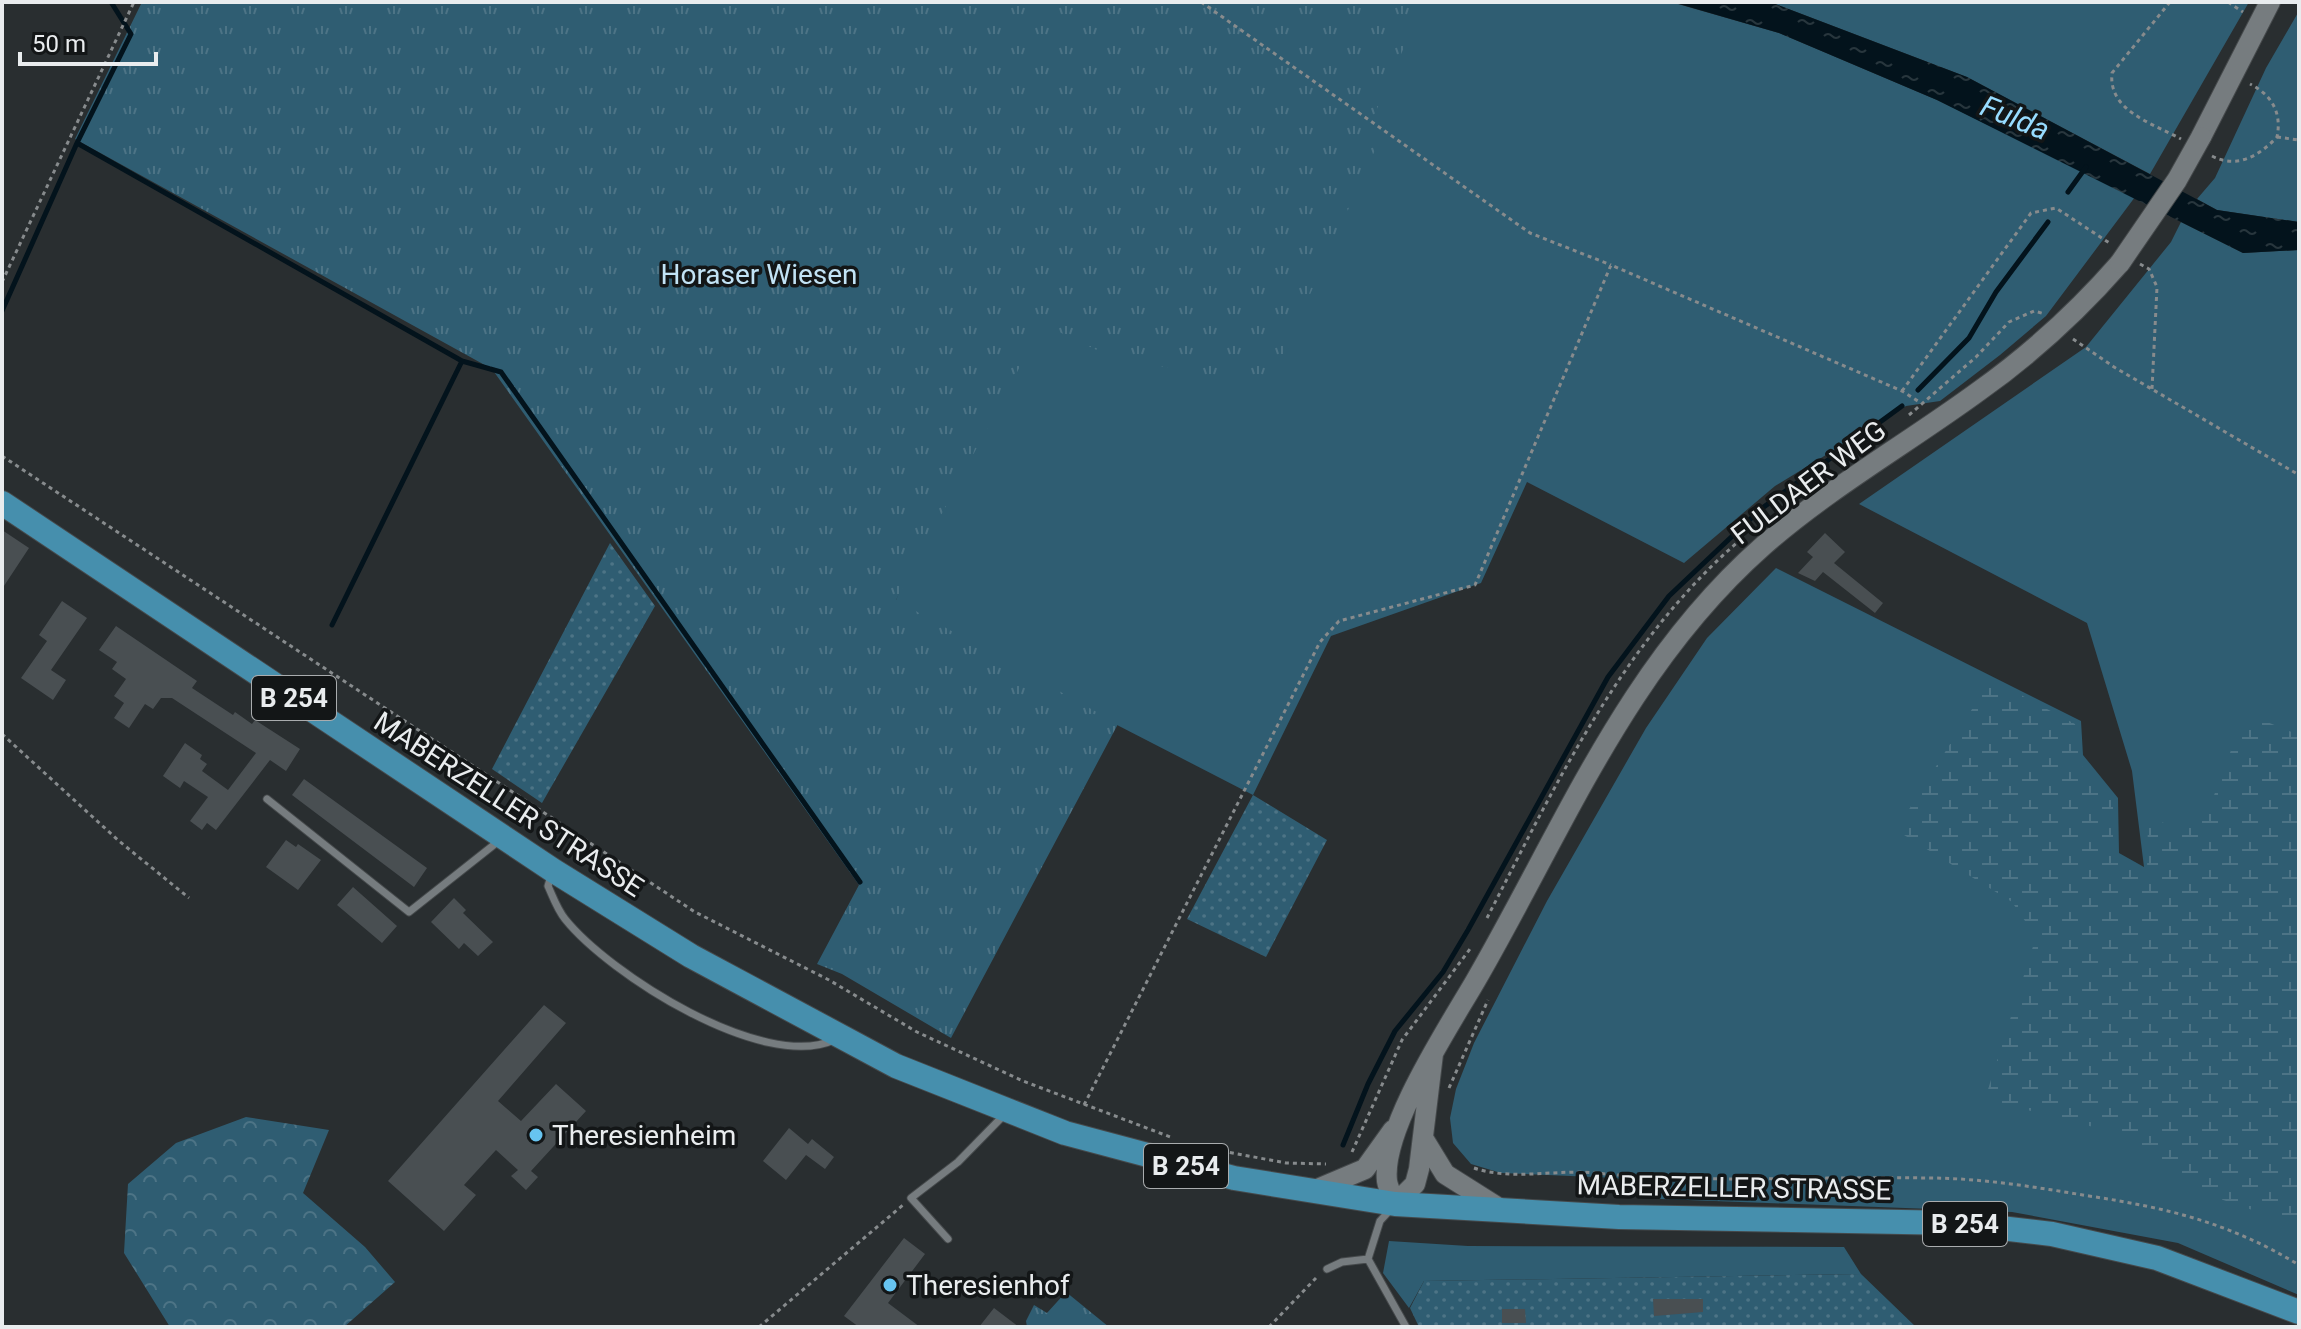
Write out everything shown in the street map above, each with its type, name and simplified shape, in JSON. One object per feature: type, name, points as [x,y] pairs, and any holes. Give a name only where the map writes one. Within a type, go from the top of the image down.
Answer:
[{"type":"main road","name":"FULDAER WEG","points":[[1433,1054],[1415,1184],[1395,1204],[1387,1180],[1400,1120],[1433,1054],[1610,733],[1645,677],[1693,616],[1765,545],[2015,364],[2085,301],[2123,256],[2177,180],[2199,144],[2270,2]]},
{"type":"main road","name":"MABERZELLER STRASSE","points":[[2,503],[554,871],[691,956],[896,1066],[1008,1112],[1142,1156],[1310,1192],[1395,1204],[2004,1227],[2078,1239],[2157,1258],[2299,1312]]},
{"type":"main road","points":[[1310,1192],[1365,1169],[1400,1120]]},
{"type":"main road","points":[[1423,1138],[1445,1174],[1502,1210]]},
{"type":"lane","points":[[267,799],[409,912],[504,837]]},
{"type":"lane","points":[[554,871],[548,886],[566,920],[637,980],[725,1031],[751,1040],[777,1046],[817,1046],[839,1037]]},
{"type":"lane","points":[[948,1239],[911,1198],[958,1162],[1008,1112]]},
{"type":"lane","points":[[1395,1204],[1380,1221],[1368,1259],[1406,1327]]},
{"type":"lane","points":[[1327,1269],[1342,1262],[1368,1259]]},
{"type":"path","points":[[2,282],[134,2]]},
{"type":"path","points":[[1201,2],[1530,233],[1902,391],[1922,404],[1976,357],[2009,322],[2034,311],[2045,314],[2053,308]]},
{"type":"path","points":[[2170,2],[2112,73],[2110,88],[2116,101],[2126,109],[2199,144],[2217,159],[2242,161],[2255,156],[2277,137],[2278,113],[2272,101],[2263,90],[2248,82]]},
{"type":"path","points":[[2228,2],[2243,12]]},
{"type":"path","points":[[2277,137],[2299,140]]},
{"type":"path","points":[[1902,391],[2031,213],[2056,208],[2123,256],[2149,269],[2157,287],[2152,389]]},
{"type":"path","points":[[1084,1105],[1320,642],[1339,621],[1475,585],[1611,265]]},
{"type":"path","points":[[2063,345],[2072,338],[2299,475]]},
{"type":"path","points":[[2,456],[695,912],[829,980],[917,1032],[1023,1081],[1174,1139]]},
{"type":"path","points":[[2,734],[119,841],[189,898]]},
{"type":"path","points":[[1445,1098],[1493,991]]},
{"type":"path","points":[[1213,1150],[1286,1163],[1330,1164]]},
{"type":"path","points":[[1469,1166],[1495,1172],[1584,1172],[1659,1179],[1929,1178],[2011,1183],[2203,1218],[2247,1236],[2299,1265]]},
{"type":"path","points":[[759,1327],[911,1198]]},
{"type":"path","points":[[1269,1327],[1327,1269]]},
{"type":"green space","name":"Horaser Wiesen","points":[[142,2],[1424,2],[1372,120],[1380,139],[1267,390],[1103,353],[1059,332],[1033,342],[896,600],[1118,724],[951,1038],[842,974],[817,964],[859,885],[492,369],[75,139]]},
{"type":"green space","points":[[154,2],[1671,2],[1779,33],[1937,100],[2135,197],[2046,316],[2000,355],[1940,401],[1906,406],[1775,486],[1684,563],[1527,482],[1481,583],[1331,636],[1253,795],[892,609],[1017,324]]},
{"type":"green space","points":[[1770,2],[2249,2],[2150,174],[1967,77]]},
{"type":"green space","points":[[2299,11],[2299,222],[2217,210],[2197,199],[2215,178],[2266,68]]},
{"type":"green space","points":[[2181,222],[2243,253],[2299,250],[2299,1295],[2178,1243],[2012,1212],[1661,1199],[1617,1178],[1501,1173],[1471,1164],[1453,1143],[1450,1118],[1456,1089],[1474,1043],[1547,901],[1646,728],[1707,638],[1776,568],[2081,721],[2083,755],[2118,798],[2119,853],[2144,867],[2132,771],[2087,623],[1859,504],[2086,347],[2171,242]]},
{"type":"green space","points":[[610,543],[655,606],[542,803],[492,769]]},
{"type":"green space","points":[[1991,679],[2075,724],[2083,772],[2113,802],[2113,857],[2147,874],[2148,819],[2180,827],[2210,806],[2245,713],[2299,735],[2299,1226],[2197,1191],[2105,1130],[1985,1099],[2036,937],[2012,902],[1896,830]]},
{"type":"green space","points":[[1253,795],[1327,840],[1266,957],[1187,919]]},
{"type":"green space","points":[[246,1117],[329,1130],[303,1193],[365,1247],[395,1282],[344,1327],[170,1327],[124,1253],[128,1184],[176,1143]]},
{"type":"green space","points":[[1389,1241],[1468,1246],[1844,1247],[1861,1274],[1424,1281],[1409,1308],[1383,1273]]},
{"type":"green space","points":[[1861,1274],[1916,1327],[1419,1327],[1410,1308],[1424,1281]]},
{"type":"green space","points":[[1066,1292],[1109,1327],[1027,1327],[1026,1321],[1034,1305],[1047,1313]]},
{"type":"water","name":"Fulda","points":[[1672,2],[1770,2],[1967,77],[2217,210],[2299,222],[2299,250],[2243,253],[1937,100],[1779,33]]},
{"type":"building","points":[[2,530],[29,548],[2,589]]},
{"type":"building","points":[[1825,533],[1845,552],[1834,563],[1883,603],[1875,613],[1823,572],[1815,581],[1798,573],[1813,557],[1807,552]]},
{"type":"building","points":[[62,601],[87,618],[51,670],[66,680],[53,700],[21,678],[47,641],[39,635]]},
{"type":"building","points":[[116,626],[197,681],[192,688],[233,715],[235,712],[252,724],[255,720],[300,749],[286,771],[270,760],[216,830],[207,823],[202,830],[190,821],[208,797],[184,781],[180,788],[163,776],[185,743],[202,755],[200,759],[207,764],[202,771],[228,790],[256,753],[172,698],[161,698],[153,709],[145,704],[129,728],[114,718],[124,703],[114,696],[126,679],[112,669],[117,662],[99,650]]},
{"type":"building","points":[[304,779],[427,868],[414,887],[292,795]]},
{"type":"building","points":[[286,840],[296,847],[298,844],[321,860],[298,890],[266,867]]},
{"type":"building","points":[[353,887],[397,926],[382,943],[337,905]]},
{"type":"building","points":[[454,898],[466,910],[463,913],[493,942],[478,956],[464,943],[459,949],[431,922]]},
{"type":"building","points":[[544,1005],[566,1023],[498,1101],[521,1121],[556,1084],[586,1111],[531,1171],[538,1177],[526,1190],[511,1176],[518,1170],[496,1150],[464,1185],[476,1195],[444,1231],[388,1181]]},
{"type":"building","points":[[789,1128],[808,1144],[812,1139],[834,1157],[825,1169],[806,1155],[786,1180],[763,1161]]},
{"type":"building","name":"Theresienhof","points":[[904,1238],[925,1254],[888,1303],[920,1327],[859,1327],[844,1316]]},
{"type":"building","points":[[1653,1299],[1703,1299],[1703,1312],[1654,1316]]},
{"type":"building","name":"Theresienhof","points":[[994,1308],[1019,1327],[979,1327]]},
{"type":"building","points":[[1502,1309],[1525,1309],[1526,1323],[1502,1323]]},
{"type":"waterway","points":[[111,2],[131,34],[77,143],[462,361],[501,372],[860,882]]},
{"type":"waterway","points":[[2,311],[77,143]]},
{"type":"waterway","points":[[2068,192],[2086,167]]},
{"type":"waterway","points":[[1918,390],[1969,338],[1996,292],[2048,222]]},
{"type":"waterway","points":[[332,625],[462,361]]},
{"type":"waterway","points":[[1343,1145],[1368,1084],[1395,1031],[1443,972],[1608,677],[1669,596],[1761,509],[1902,406]]},
{"type":"place","name":"Theresienheim","points":[[536,1135]]},
{"type":"place","name":"Theresienhof","points":[[890,1285]]}]
